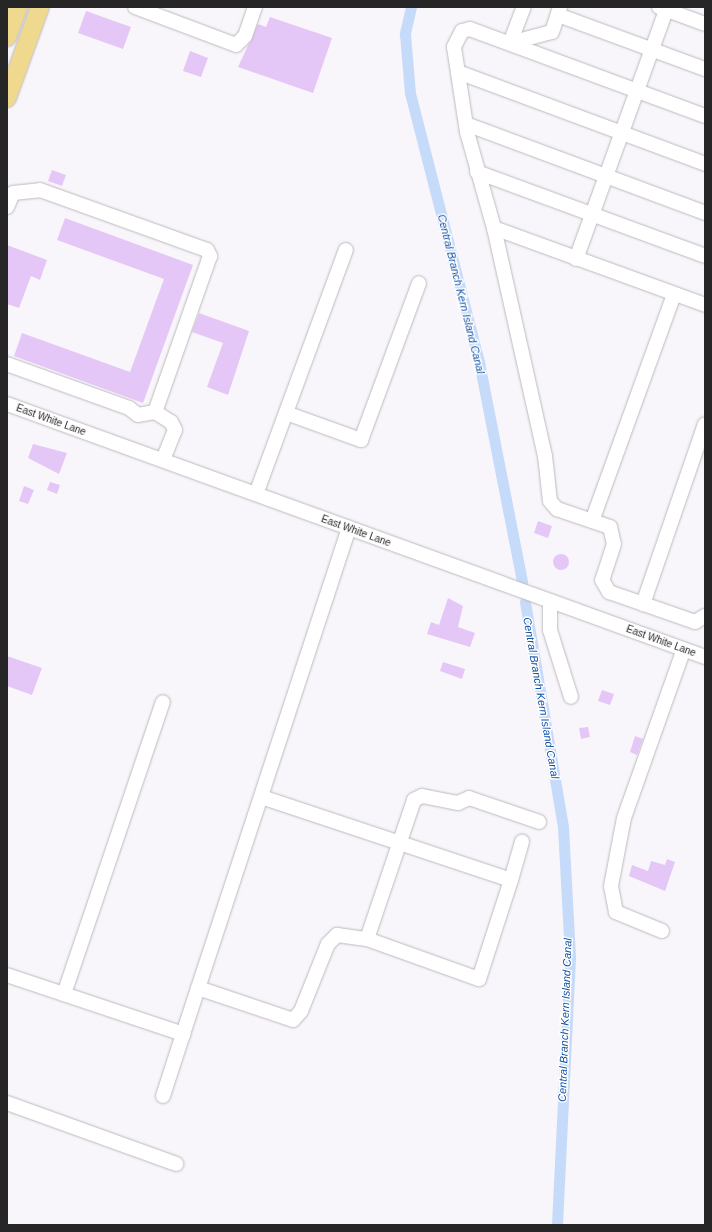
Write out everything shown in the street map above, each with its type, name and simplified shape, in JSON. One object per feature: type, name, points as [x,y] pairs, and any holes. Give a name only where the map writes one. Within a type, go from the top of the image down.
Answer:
[{"type":"main road","points":[[7,37],[18,7]]},
{"type":"main road","points":[[7,98],[40,7]]},
{"type":"street","points":[[135,7],[236,44],[245,36],[255,7]]},
{"type":"street","points":[[510,43],[524,7]]},
{"type":"street","points":[[576,259],[652,50],[663,8],[705,24]]},
{"type":"street","points":[[510,43],[552,32],[559,11],[652,50],[705,69]]},
{"type":"street","points":[[705,116],[470,29],[462,31],[454,47],[466,124],[477,172],[494,228],[545,456],[550,501],[558,509],[610,528],[614,536],[602,580],[604,587],[643,604],[695,622],[705,616]]},
{"type":"street","points":[[458,72],[621,134],[705,164]]},
{"type":"street","points":[[466,124],[705,213]]},
{"type":"street","points":[[477,172],[705,256]]},
{"type":"street","points":[[7,207],[13,193],[40,190],[207,250],[209,267],[155,412]]},
{"type":"street","points":[[494,228],[705,305]]},
{"type":"street","points":[[256,494],[346,250]]},
{"type":"street","points":[[286,413],[361,440],[419,283]]},
{"type":"street","points":[[592,521],[674,294]]},
{"type":"street","points":[[7,364],[129,408],[138,415],[155,412],[171,422],[175,430],[163,460]]},
{"type":"street","name":"East White Lane","points":[[7,404],[705,657]]},
{"type":"street","points":[[643,604],[705,424]]},
{"type":"street","points":[[163,1096],[349,528]]},
{"type":"street","points":[[550,601],[550,630],[571,697]]},
{"type":"street","points":[[662,931],[616,912],[611,886],[624,818],[684,649]]},
{"type":"street","points":[[64,994],[163,702]]},
{"type":"street","points":[[366,939],[414,800],[422,796],[458,803],[469,798],[539,822]]},
{"type":"street","points":[[261,797],[510,880]]},
{"type":"street","points":[[198,988],[293,1020],[301,1011],[328,944],[338,935],[366,939],[479,979],[522,842]]},
{"type":"street","points":[[7,975],[184,1034]]},
{"type":"street","points":[[7,1102],[176,1164]]},
{"type":"building","points":[[86,11],[131,27],[123,49],[78,33]]},
{"type":"building","points":[[270,17],[332,38],[313,93],[238,67],[258,24],[266,27]]},
{"type":"building","points":[[190,51],[208,58],[201,77],[183,71]]},
{"type":"building","points":[[52,170],[66,175],[62,186],[48,181]]},
{"type":"building","points":[[65,218],[193,265],[143,403],[14,356],[22,333],[130,372],[164,279],[57,240]]},
{"type":"building","points":[[7,245],[47,260],[40,280],[31,276],[19,308],[7,304]]},
{"type":"building","points":[[199,313],[249,331],[228,395],[207,387],[223,343],[192,332]]},
{"type":"building","points":[[33,444],[67,453],[59,474],[28,458]]},
{"type":"building","points":[[50,482],[60,485],[57,494],[47,490]]},
{"type":"building","points":[[24,486],[34,490],[28,504],[19,501]]},
{"type":"building","points":[[538,521],[552,526],[548,538],[534,533]]},
{"type":"building","points":[[561,554],[568,559],[569,562],[564,569],[561,570],[554,565],[553,562],[558,555]]},
{"type":"building","points":[[448,598],[463,606],[458,627],[475,633],[470,647],[427,634],[431,622],[439,625]]},
{"type":"building","points":[[7,656],[42,668],[32,695],[7,686]]},
{"type":"building","points":[[443,662],[465,669],[462,679],[440,671]]},
{"type":"building","points":[[602,690],[614,694],[610,705],[598,701]]},
{"type":"building","points":[[588,727],[590,737],[581,739],[579,728]]},
{"type":"building","points":[[635,736],[643,739],[637,755],[630,752]]},
{"type":"building","points":[[667,859],[675,862],[665,891],[629,876],[632,865],[648,871],[651,861],[665,865]]},
{"type":"waterway","name":"Central Branch Kern Island Canal","points":[[411,7],[405,34],[410,93],[479,362],[522,582]]},
{"type":"waterway","name":"Central Branch Kern Island Canal","points":[[525,602],[563,827],[570,958],[557,1225]]}]
